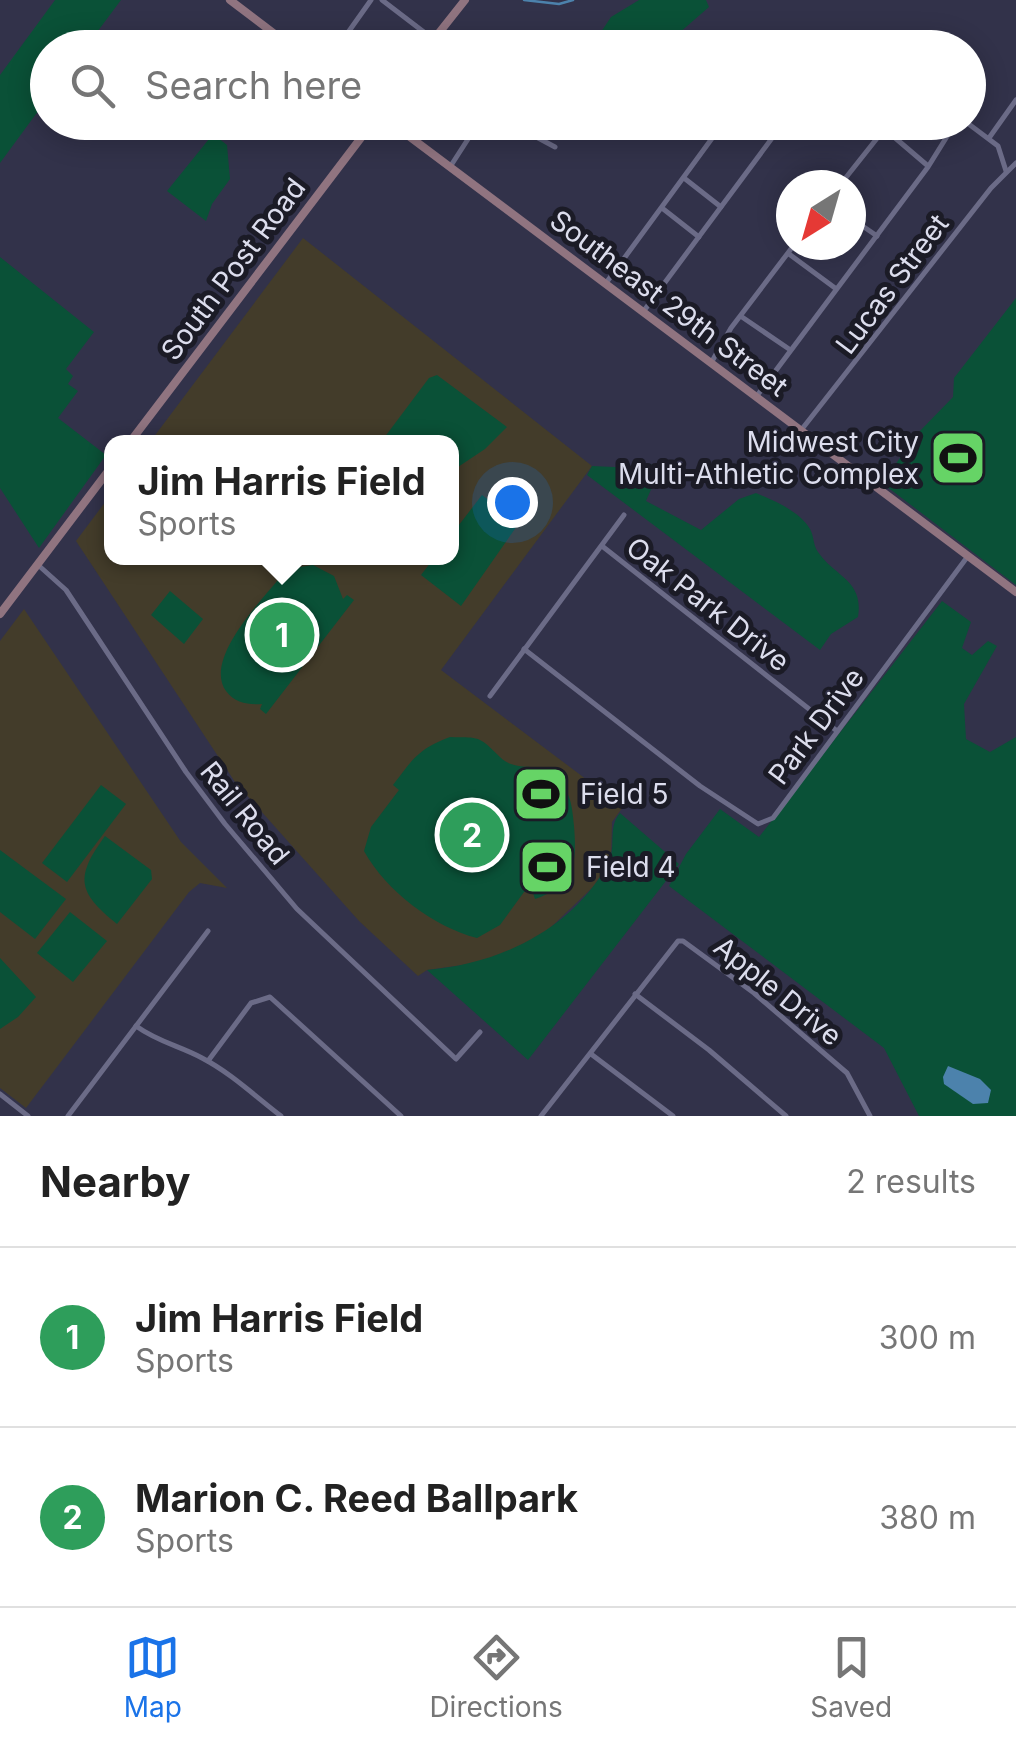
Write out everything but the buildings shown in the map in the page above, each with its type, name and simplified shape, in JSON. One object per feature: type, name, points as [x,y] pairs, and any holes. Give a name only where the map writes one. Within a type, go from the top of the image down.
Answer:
[{"type":"main road","points":[[230,0],[269,30]]},
{"type":"main road","points":[[441,30],[465,0]]},
{"type":"main road","name":"South Post Road","points":[[135,435],[358,140]]},
{"type":"main road","name":"Southeast 29th Street","points":[[414,140],[1016,592]]},
{"type":"main road","points":[[0,614],[104,477]]},
{"type":"street","points":[[350,30],[372,0]]},
{"type":"street","points":[[382,0],[415,30]]},
{"type":"street","points":[[989,138],[1016,100]]},
{"type":"street","points":[[986,136],[1004,156],[1006,171]]},
{"type":"street","points":[[450,167],[467,140]]},
{"type":"street","points":[[543,140],[556,147]]},
{"type":"street","points":[[606,284],[711,140]]},
{"type":"street","points":[[643,312],[770,140]]},
{"type":"street","points":[[852,170],[876,140]]},
{"type":"street","points":[[897,140],[928,167]]},
{"type":"street","points":[[756,397],[945,140]]},
{"type":"street","name":"Lucas Street","points":[[801,430],[1006,171],[1016,164]]},
{"type":"street","points":[[684,178],[722,207]]},
{"type":"street","points":[[662,208],[699,237]]},
{"type":"street","points":[[866,228],[877,236]]},
{"type":"street","points":[[710,363],[785,260]]},
{"type":"street","points":[[797,260],[836,289]]},
{"type":"street","points":[[742,317],[790,349]]},
{"type":"street","points":[[490,696],[624,515]]},
{"type":"street","name":"Oak Park Drive","points":[[602,546],[837,731]]},
{"type":"street","name":"Park Drive","points":[[524,649],[700,786],[758,824],[773,818],[968,556]]},
{"type":"street","name":"Rail Road","points":[[38,564],[66,590],[186,772],[297,909],[456,1059],[480,1032]]},
{"type":"street","points":[[68,1116],[208,931]]},
{"type":"street","name":"Apple Drive","points":[[541,1116],[672,945],[684,941],[847,1073],[870,1116]]},
{"type":"street","points":[[636,994],[786,1116]]},
{"type":"street","points":[[208,1061],[251,1003],[270,997],[401,1116]]},
{"type":"street","points":[[136,1026],[159,1042],[208,1061],[282,1116]]},
{"type":"street","points":[[590,1054],[672,1116]]},
{"type":"street","points":[[0,1094],[28,1116]]},
{"type":"shaded area","points":[[303,238],[592,466],[441,670],[623,807],[612,822],[611,860],[593,887],[549,929],[484,962],[427,970],[418,976],[359,921],[235,782],[76,541],[104,504],[104,565],[459,565],[459,435],[155,435]]},
{"type":"shaded area","points":[[24,609],[181,842],[227,888],[200,883],[189,892],[26,1108],[0,1088],[0,641]]},
{"type":"green space","points":[[55,0],[121,0],[99,30],[33,30]]},
{"type":"green space","points":[[639,0],[706,0],[709,7],[683,30],[602,30],[611,17]]},
{"type":"green space","points":[[30,34],[30,122],[0,163],[0,75]]},
{"type":"green space","points":[[208,140],[221,140],[227,145],[230,179],[212,204],[206,221],[167,191]]},
{"type":"green space","points":[[0,257],[94,332],[66,369],[73,376],[68,384],[78,391],[58,418],[104,453],[104,458],[39,548],[0,488]]},
{"type":"green space","name":"Midwest City Multi-Athletic Complex","points":[[1016,298],[1016,585],[882,483],[918,433],[953,397],[954,378]]},
{"type":"green space","points":[[437,375],[507,427],[485,449],[459,466],[459,435],[386,435],[429,378]]},
{"type":"green space","points":[[659,463],[646,501],[701,530],[739,499],[756,493],[793,512],[810,529],[818,552],[857,595],[858,617],[831,634],[820,650],[587,475],[592,466],[636,468]]},
{"type":"green space","points":[[482,495],[519,523],[461,606],[421,575],[429,565],[459,565],[459,525]]},
{"type":"green space","points":[[313,565],[334,576],[343,599],[347,595],[354,600],[266,714],[260,709],[262,704],[242,702],[226,691],[221,678],[222,663],[238,630],[283,574]]},
{"type":"green space","points":[[170,591],[203,619],[184,644],[151,615]]},
{"type":"green space","points":[[942,601],[971,622],[962,648],[972,655],[988,641],[997,646],[964,704],[966,739],[990,752],[1016,737],[1016,1116],[919,1116],[884,1048],[669,886],[686,854],[720,809],[759,837]]},
{"type":"green space","points":[[450,737],[477,739],[507,762],[549,772],[564,788],[572,812],[575,851],[566,880],[535,899],[532,890],[524,892],[500,925],[477,938],[444,925],[413,905],[385,880],[364,851],[371,827],[399,790],[393,785],[417,756]]},
{"type":"green space","points":[[101,785],[126,804],[67,882],[42,863]]},
{"type":"green space","points":[[620,813],[679,864],[528,1060],[427,970],[506,951],[531,940],[574,908],[608,864],[614,825]]},
{"type":"green space","points":[[105,836],[151,870],[152,879],[117,924],[94,903],[85,883],[89,863]]},
{"type":"green space","points":[[0,850],[66,899],[35,939],[0,912]]},
{"type":"green space","points":[[70,912],[107,941],[73,982],[37,953]]},
{"type":"green space","points":[[0,958],[36,997],[0,1029]]},
{"type":"water","points":[[948,1066],[980,1079],[991,1090],[988,1103],[973,1104],[944,1084]]},
{"type":"waterway","points":[[524,0],[559,4],[573,0]]},
{"type":"place","name":"Midwest City Multi-Athletic Complex","points":[[958,458]]},
{"type":"place","name":"Jim Harris Field","points":[[282,635]]},
{"type":"place","name":"Field 5","points":[[541,794]]},
{"type":"place","name":"Marion C. Reed Ballpark","points":[[472,835]]},
{"type":"place","name":"Field 4","points":[[547,867]]}]
